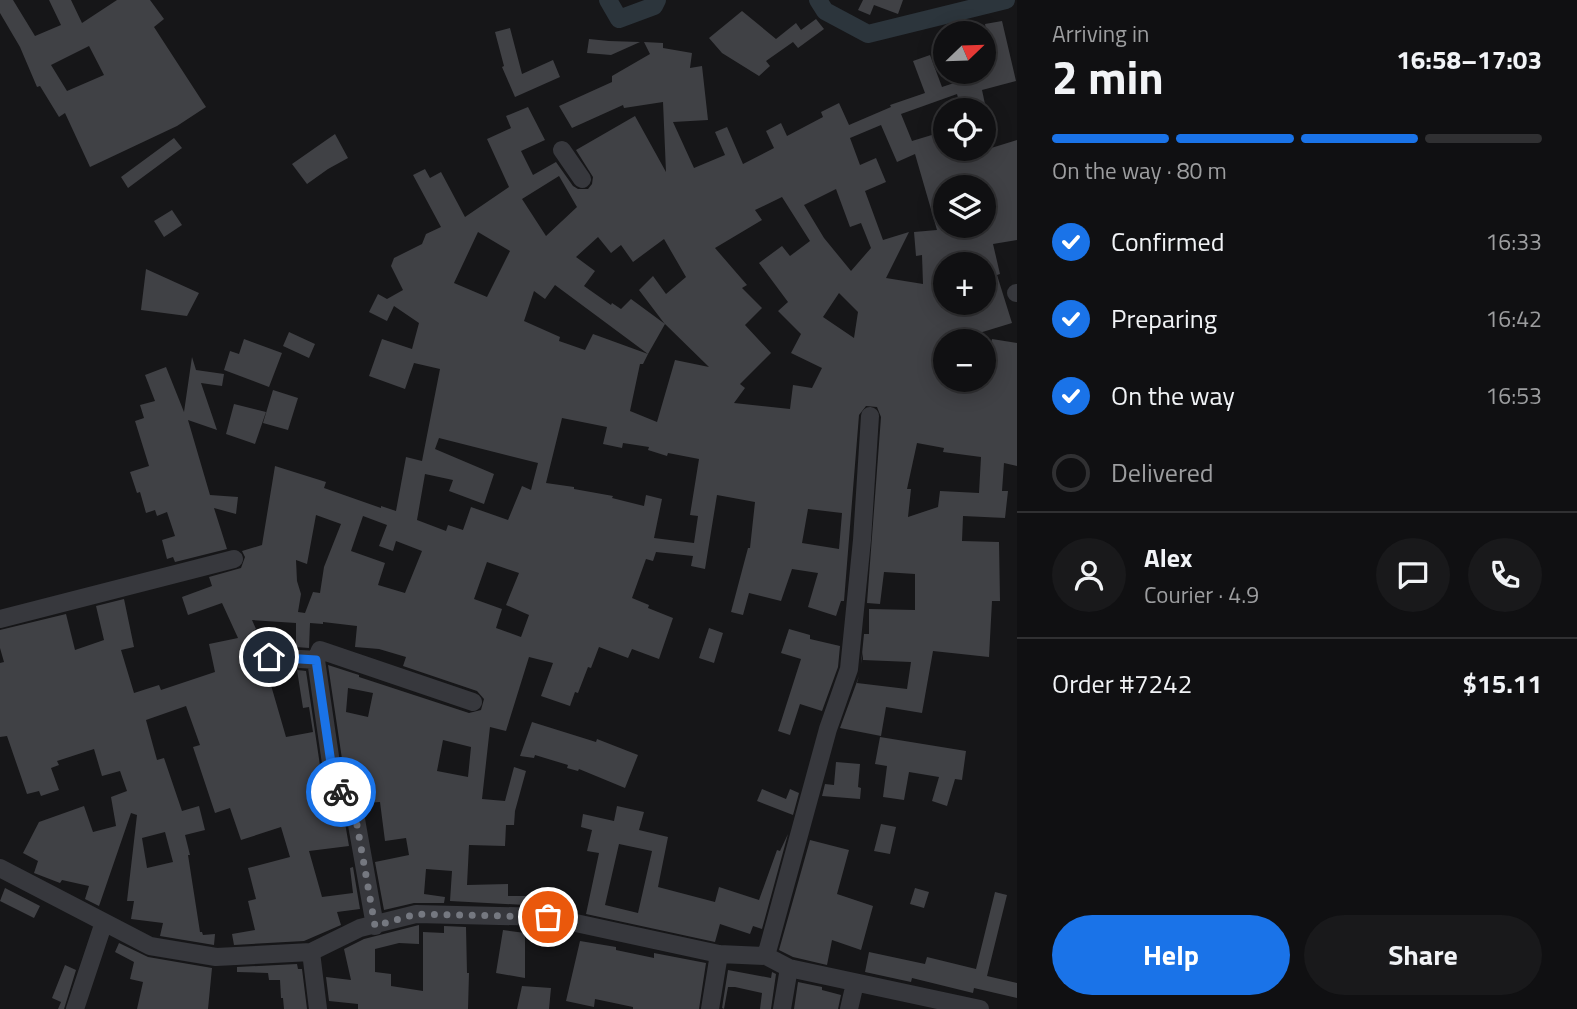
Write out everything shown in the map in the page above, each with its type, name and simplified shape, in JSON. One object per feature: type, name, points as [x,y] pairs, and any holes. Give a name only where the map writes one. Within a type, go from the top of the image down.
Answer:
[{"type":"street","points":[[562,150],[582,179]]},
{"type":"street","points":[[766,956],[828,729],[849,669],[862,540],[870,416]]},
{"type":"street","points":[[0,619],[234,559]]},
{"type":"street","points":[[375,926],[354,808],[334,784],[316,660],[320,650],[473,702]]},
{"type":"street","points":[[269,657],[316,660]]},
{"type":"street","points":[[0,868],[150,946],[216,957],[311,952],[360,928],[416,914],[548,917],[719,954],[766,956],[789,968],[960,1007],[980,1009]]},
{"type":"street","points":[[75,1009],[104,922]]},
{"type":"street","points":[[311,952],[318,1009]]},
{"type":"street","points":[[710,1009],[719,954]]},
{"type":"street","points":[[782,1009],[789,968]]},
{"type":"street","points":[[849,1009],[855,983]]},
{"type":"building","points":[[0,0],[13,0],[35,36],[61,25],[49,0],[71,0],[82,23],[117,0],[150,0],[164,19],[154,27],[206,107],[177,126],[90,167],[65,113],[59,117],[40,86],[37,87],[20,47],[0,13]],"holes":[[[89,46],[104,75],[67,91],[51,65]]]},
{"type":"building","points":[[863,0],[903,0],[898,14],[874,5],[870,15],[858,10]]},
{"type":"building","points":[[742,11],[776,39],[796,23],[801,30],[816,19],[824,29],[798,48],[793,42],[766,61],[770,66],[759,76],[722,53],[709,38]]},
{"type":"building","points":[[1002,21],[1016,81],[982,90],[984,98],[958,98],[957,94],[946,98],[933,98],[933,103],[901,114],[912,141],[933,135],[933,161],[996,161],[996,147],[1017,140],[1017,240],[993,244],[995,252],[933,252],[933,315],[996,315],[996,257],[1000,274],[997,275],[1012,323],[992,329],[933,329],[933,392],[996,392],[996,340],[1017,343],[1017,466],[1004,463],[1002,491],[1008,491],[1005,518],[963,516],[962,541],[999,542],[1000,601],[992,601],[989,657],[933,651],[922,713],[886,707],[881,736],[840,728],[859,676],[857,683],[907,689],[911,662],[863,660],[863,652],[861,664],[864,634],[869,634],[869,609],[915,610],[915,574],[884,572],[880,604],[867,603],[881,417],[877,407],[866,406],[859,415],[844,601],[841,601],[836,616],[808,607],[818,573],[792,569],[781,601],[749,593],[743,615],[731,612],[750,548],[755,502],[717,495],[705,569],[691,566],[693,556],[656,552],[653,561],[646,559],[632,598],[673,618],[659,659],[632,649],[628,658],[599,647],[570,706],[541,696],[553,663],[529,657],[506,731],[490,727],[482,799],[505,801],[514,767],[526,771],[514,825],[506,825],[505,846],[469,845],[467,885],[508,884],[508,896],[526,896],[526,905],[450,901],[452,871],[426,869],[424,894],[445,897],[444,903],[414,903],[384,910],[375,862],[409,855],[406,838],[385,841],[380,802],[365,803],[364,786],[351,786],[345,779],[328,665],[469,713],[481,710],[484,699],[477,691],[403,666],[406,657],[379,649],[355,647],[357,626],[323,622],[310,623],[309,648],[296,647],[296,623],[252,620],[260,651],[259,661],[266,668],[286,737],[313,732],[309,707],[303,708],[297,670],[306,671],[322,779],[313,780],[321,805],[335,803],[339,808],[349,846],[309,851],[322,897],[353,893],[350,868],[353,867],[360,909],[337,912],[341,925],[304,941],[234,945],[232,934],[255,930],[248,901],[256,899],[248,868],[290,857],[281,827],[241,840],[230,808],[215,813],[193,747],[200,745],[186,706],[146,720],[157,760],[164,758],[182,811],[199,806],[205,830],[185,835],[200,932],[203,935],[215,934],[214,945],[160,936],[163,923],[131,919],[134,901],[127,901],[137,815],[131,813],[99,906],[85,899],[89,886],[62,880],[60,883],[34,873],[38,861],[23,853],[39,822],[84,806],[93,832],[116,826],[111,797],[127,791],[120,771],[102,776],[94,749],[57,761],[59,765],[51,768],[59,790],[41,796],[39,791],[27,794],[7,736],[0,737],[0,663],[4,662],[0,648],[0,630],[66,614],[75,650],[104,640],[96,606],[124,599],[134,647],[121,650],[134,693],[159,685],[161,690],[215,672],[209,644],[238,638],[222,603],[188,615],[182,597],[212,586],[209,577],[241,568],[245,557],[242,551],[262,545],[275,466],[326,482],[324,488],[396,511],[406,457],[422,461],[440,369],[414,363],[405,389],[369,376],[382,339],[412,349],[419,323],[394,306],[387,321],[369,312],[378,294],[387,299],[403,290],[391,266],[394,258],[422,244],[426,234],[441,227],[413,175],[425,169],[430,178],[441,172],[465,217],[509,187],[487,139],[511,128],[506,116],[528,107],[545,140],[521,151],[533,175],[556,162],[573,186],[588,189],[593,177],[576,150],[635,116],[666,172],[663,102],[624,108],[623,105],[572,128],[559,106],[612,82],[612,76],[650,54],[644,42],[663,43],[663,48],[692,53],[690,68],[702,66],[708,120],[673,122],[694,168],[725,155],[715,132],[727,127],[743,164],[774,148],[766,131],[781,123],[787,136],[823,117],[821,112],[839,103],[849,125],[891,107],[890,105],[925,93],[913,61],[930,55],[933,63],[933,84],[941,84],[942,87],[951,84],[996,84],[996,22]],"holes":[[[559,176],[577,207],[546,236],[522,199]],[[836,189],[850,227],[861,223],[871,248],[851,271],[824,238],[804,205]],[[782,197],[810,241],[790,256],[782,246],[759,263],[788,302],[778,311],[801,334],[791,353],[822,368],[812,388],[793,385],[790,409],[734,403],[745,388],[740,384],[771,353],[745,325],[762,308],[742,288],[747,285],[715,248],[762,220],[755,210]],[[478,232],[510,251],[487,297],[454,283]],[[598,237],[611,253],[621,245],[633,262],[664,239],[686,277],[666,294],[653,276],[639,290],[664,323],[709,367],[675,360],[657,422],[630,411],[640,364],[643,364],[665,324],[631,299],[621,309],[584,286],[595,271],[576,257]],[[555,285],[648,354],[593,334],[585,350],[559,341],[560,337],[524,321],[534,291],[545,299]],[[839,293],[858,312],[854,338],[823,317]],[[562,418],[607,427],[603,444],[622,448],[623,443],[649,447],[648,450],[667,456],[668,453],[699,459],[690,515],[698,516],[694,543],[654,538],[662,499],[646,495],[644,506],[612,498],[613,496],[546,483]],[[439,438],[538,463],[531,490],[522,486],[508,520],[471,507],[463,530],[448,525],[446,531],[417,520],[425,474],[453,480],[449,491],[484,504],[494,474],[435,449]],[[917,443],[944,448],[943,452],[981,457],[979,493],[940,491],[938,507],[908,517],[911,489],[907,489]],[[808,509],[842,513],[839,549],[802,543]],[[316,515],[341,524],[324,567],[320,593],[313,592],[305,613],[298,612],[301,594],[296,560],[307,564]],[[363,516],[387,525],[379,546],[393,551],[396,541],[422,551],[405,593],[378,585],[385,563],[351,551]],[[487,562],[519,573],[506,605],[529,615],[521,637],[496,628],[502,609],[474,599]],[[348,688],[373,693],[368,717],[346,712]],[[443,740],[471,747],[468,777],[437,771]],[[165,832],[173,862],[147,868],[142,838]]]},
{"type":"building","points":[[510,28],[522,74],[553,60],[560,77],[515,97],[502,67],[504,66],[495,32]]},
{"type":"building","points":[[589,39],[640,42],[611,55],[587,53]]},
{"type":"building","points":[[335,134],[348,158],[307,184],[292,164]]},
{"type":"building","points":[[174,138],[182,148],[128,188],[121,177]]},
{"type":"building","points":[[172,210],[182,225],[164,237],[154,221]]},
{"type":"building","points":[[146,269],[199,293],[187,316],[141,310]]},
{"type":"building","points":[[289,332],[315,344],[309,358],[283,346]]},
{"type":"building","points":[[244,339],[282,353],[269,387],[224,370],[230,351],[239,354]]},
{"type":"building","points":[[192,357],[196,370],[224,374],[222,386],[201,383],[217,430],[188,420],[210,495],[238,497],[236,514],[214,508],[227,549],[175,562],[173,557],[167,559],[162,540],[175,536],[167,512],[157,516],[155,510],[146,513],[130,472],[149,466],[135,421],[144,418],[140,405],[155,401],[145,375],[166,367],[184,412]]},
{"type":"building","points":[[273,390],[298,398],[288,430],[263,423]]},
{"type":"building","points":[[234,404],[266,412],[255,444],[226,434]]},
{"type":"building","points":[[709,628],[723,633],[714,663],[699,658]]},
{"type":"building","points":[[789,629],[810,635],[810,639],[840,646],[838,667],[822,711],[800,704],[790,735],[778,731],[801,659],[781,653]]},
{"type":"building","points":[[532,722],[596,742],[597,739],[638,755],[625,788],[579,769],[567,768],[568,765],[535,755],[534,758],[520,756]]},
{"type":"building","points":[[880,737],[966,751],[962,780],[955,779],[947,806],[932,801],[939,777],[909,772],[904,800],[883,797],[887,766],[875,764]]},
{"type":"building","points":[[836,762],[860,764],[860,799],[822,796],[825,784],[834,785]]},
{"type":"building","points":[[762,789],[786,799],[790,789],[799,793],[793,815],[757,801]]},
{"type":"building","points":[[617,806],[644,812],[639,830],[668,837],[658,887],[715,902],[719,887],[759,900],[777,850],[780,851],[788,834],[762,929],[753,926],[750,934],[720,924],[715,942],[586,914],[599,853],[587,851],[592,830],[581,827],[583,814],[614,821]],"holes":[[[619,844],[652,851],[638,913],[605,905]]]},
{"type":"building","points":[[881,824],[896,827],[890,854],[874,851]]},
{"type":"building","points":[[810,840],[849,850],[837,894],[873,906],[861,950],[832,940],[827,965],[793,957],[779,950]]},
{"type":"building","points":[[5,888],[40,906],[34,918],[0,901]]},
{"type":"building","points":[[915,888],[929,892],[924,908],[910,904]]},
{"type":"building","points":[[995,892],[1007,895],[987,976],[1017,983],[1017,998],[974,988],[973,993],[912,978],[911,982],[865,972],[869,952],[925,964],[927,957],[976,969]]},
{"type":"building","points":[[419,925],[419,944],[399,943],[375,949],[375,972],[391,974],[391,986],[423,991],[423,932],[444,933],[444,926],[466,927],[468,1009],[358,1009],[358,1004],[329,1001],[326,977],[351,980],[344,949],[364,939]]},
{"type":"building","points":[[503,930],[525,933],[525,978],[496,973]]},
{"type":"building","points":[[580,941],[616,947],[616,950],[654,958],[654,953],[706,963],[699,1009],[633,1009],[595,999],[594,1007],[566,1001]]},
{"type":"building","points":[[119,943],[148,957],[212,968],[208,1009],[137,1009],[143,982],[130,979],[134,962],[115,952]]},
{"type":"building","points":[[297,964],[298,969],[302,969],[307,1009],[284,1009],[280,980],[269,980],[268,973],[237,972],[237,967]]},
{"type":"building","points":[[65,965],[76,970],[64,1009],[58,1009],[61,1002],[52,998]]},
{"type":"building","points":[[728,970],[771,978],[772,972],[776,974],[771,1009],[760,1009],[762,993],[735,987],[728,987],[724,1009],[722,1008]]},
{"type":"building","points":[[798,982],[822,987],[822,990],[841,995],[838,1009],[794,1009]]},
{"type":"building","points":[[522,986],[551,988],[549,1009],[517,1009]]},
{"type":"waterway","points":[[608,0],[619,19],[654,6],[657,0]]},
{"type":"waterway","points":[[818,0],[825,11],[868,34],[1006,0]]},
{"type":"way so far","points":[[341,792],[354,808],[375,926],[416,914],[548,917]]},
{"type":"route","points":[[269,657],[316,660],[334,784],[341,792]]}]
